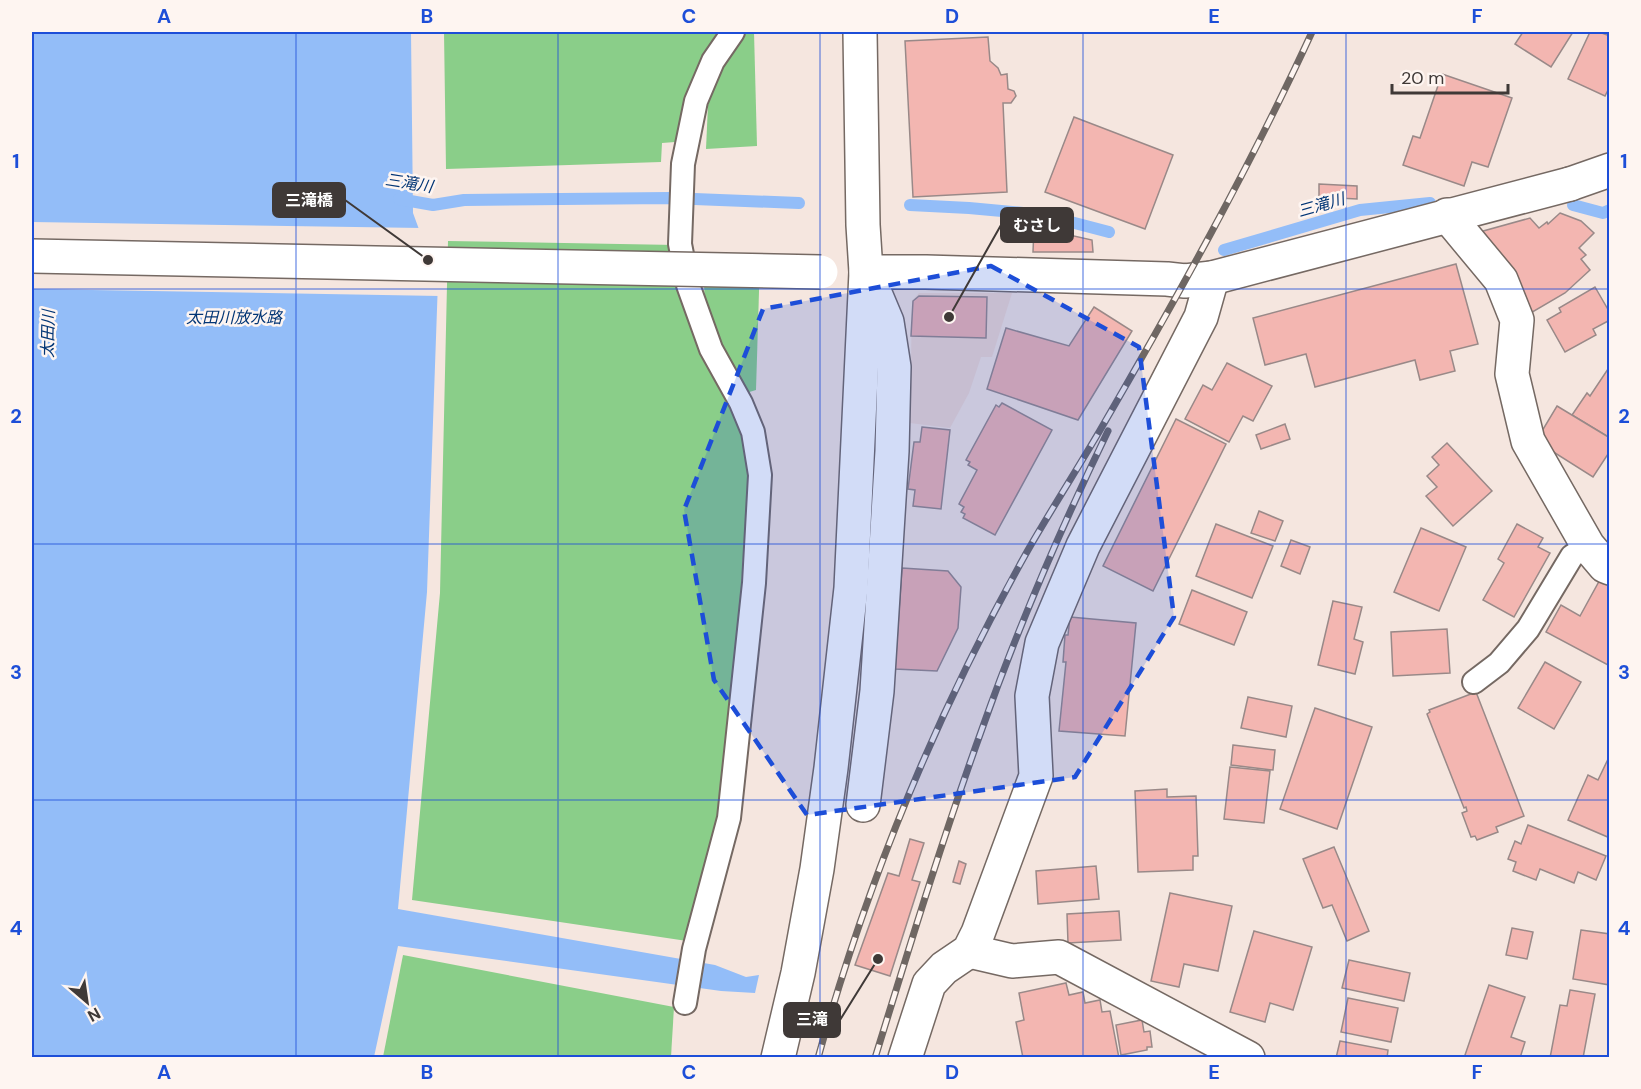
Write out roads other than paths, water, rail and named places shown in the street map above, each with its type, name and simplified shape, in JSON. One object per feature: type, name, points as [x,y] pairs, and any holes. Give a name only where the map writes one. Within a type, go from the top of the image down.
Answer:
[{"type":"street","points":[[778,1058],[798,973],[817,869],[850,600],[866,272],[862,225],[860,32]]},
{"type":"street","points":[[32,256],[1030,275],[1185,281],[1212,278],[1570,184],[1610,170]]},
{"type":"street","points":[[1447,215],[1501,280],[1517,320],[1512,374],[1528,441],[1599,557]]},
{"type":"street","points":[[863,806],[877,691],[892,451],[894,367],[887,322],[866,272]]},
{"type":"street","points":[[906,1058],[929,984],[944,968],[969,951],[978,933],[1036,776],[1032,696],[1042,643],[1083,546],[1201,317],[1212,278]]},
{"type":"street","points":[[969,951],[1012,961],[1059,957],[1248,1058]]},
{"type":"lane","points":[[685,1003],[694,949],[729,818],[754,583],[760,475],[753,432],[741,403],[711,349],[688,285],[680,244],[682,164],[696,101],[713,61],[733,32]]},
{"type":"lane","points":[[1474,682],[1499,663],[1528,629],[1572,556],[1599,557]]},
{"type":"water","name":"太田川放水路","points":[[32,32],[411,32],[413,213],[438,281],[427,592],[398,909],[715,965],[746,977],[759,975],[755,993],[721,991],[398,946],[374,1057],[32,1057]]},
{"type":"waterway","name":"三滝川","points":[[399,199],[433,205],[464,200],[669,198],[799,203]]},
{"type":"waterway","name":"三滝川","points":[[1224,250],[1360,210],[1430,203]]},
{"type":"waterway","name":"三滝川","points":[[910,205],[1044,215],[1109,232]]},
{"type":"waterway","name":"三滝川","points":[[1573,205],[1603,213],[1610,210]]},
{"type":"railway","points":[[818,1058],[837,992],[882,862],[935,734],[964,672],[1028,550],[1099,432],[1210,234],[1263,134],[1312,32]]},
{"type":"railway","points":[[875,1058],[940,852],[1010,653],[1041,578],[1108,431]]},
{"type":"place","name":"三滝橋","points":[[428,260]]},
{"type":"place","name":"むさし","points":[[949,317]]},
{"type":"place","name":"三滝","points":[[878,959]]},
{"type":"water label","name":"太田川","points":[[48,334]]}]
